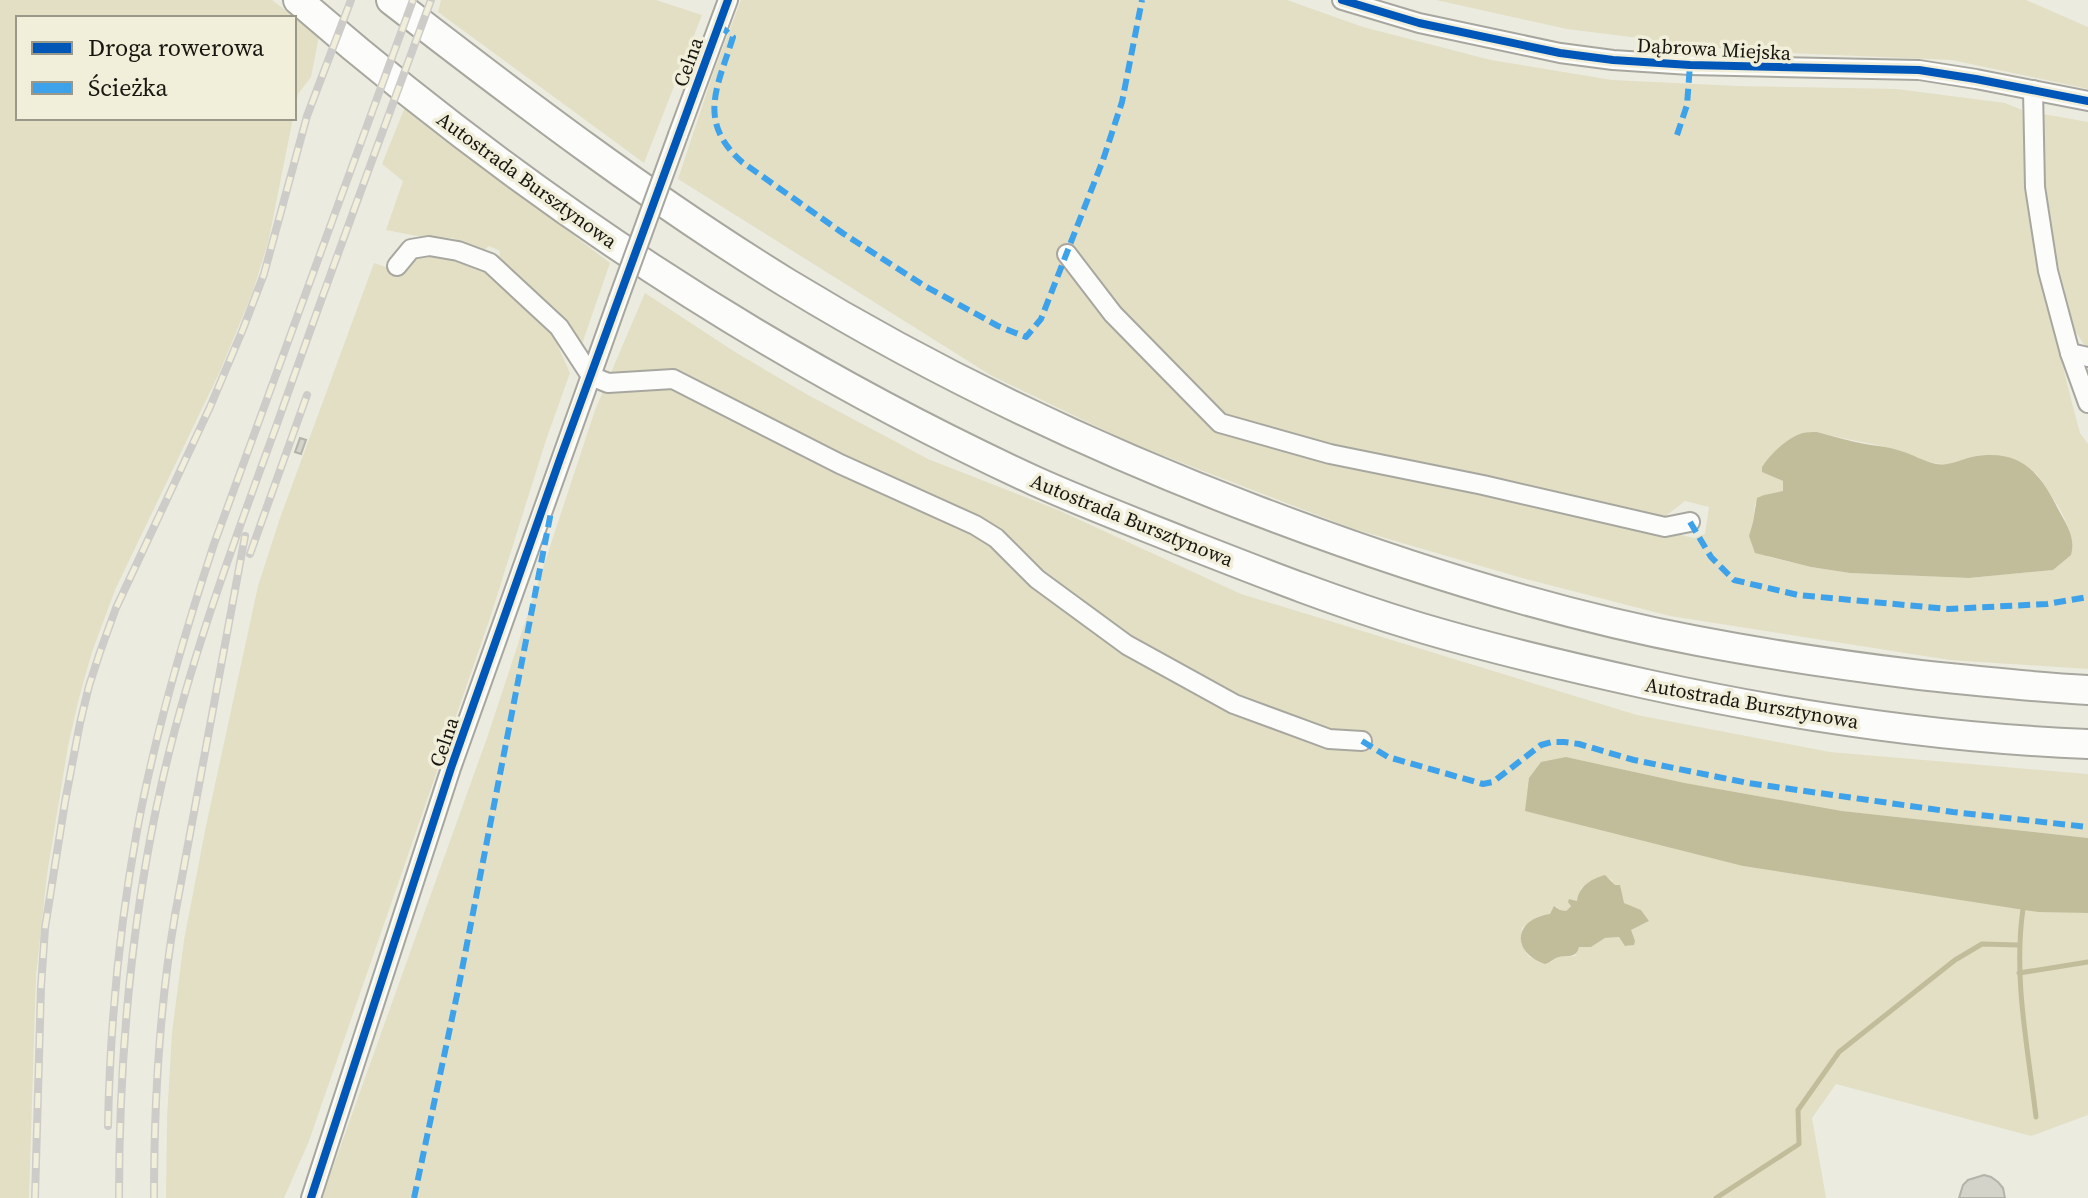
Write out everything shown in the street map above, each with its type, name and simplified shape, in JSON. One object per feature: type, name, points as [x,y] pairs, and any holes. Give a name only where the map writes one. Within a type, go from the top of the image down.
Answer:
[{"type":"highway","name":"Autostrada Bursztynowa","points":[[298,0],[421,103],[486,152],[599,233],[692,293],[848,386],[1021,474],[1093,506],[1326,597],[1416,626],[1561,665],[1716,699],[1837,720],[1962,735],[2088,744]]},
{"type":"highway","points":[[391,0],[610,164],[788,283],[914,355],[1022,411],[1164,474],[1389,558],[1605,621],[1696,641],[1869,669],[2088,690]]},
{"type":"street","name":"Celna","points":[[311,1198],[451,768],[728,0]]},
{"type":"street","name":"Dąbrowa Miejska","points":[[1342,0],[1419,23],[1560,53],[1690,65],[1919,70],[2088,101]]},
{"type":"street","points":[[2033,90],[2035,187],[2048,271],[2079,355],[2088,403]]},
{"type":"street","points":[[397,266],[411,249],[429,246],[458,251],[490,263],[559,327],[591,376],[608,383],[673,379],[840,464],[975,525],[996,538],[1037,579],[1127,645],[1234,704],[1329,739],[1362,741]]},
{"type":"street","points":[[1067,254],[1113,314],[1220,423],[1330,454],[1665,527],[1690,522]]},
{"type":"shaded area","points":[[0,0],[272,0],[293,16],[16,16],[16,120],[293,120],[268,243],[253,291],[221,369],[115,590],[79,698],[47,875],[36,975],[29,1198],[0,1198]]},
{"type":"shaded area","points":[[441,0],[656,0],[702,15],[644,163],[438,12]]},
{"type":"shaded area","points":[[741,0],[1287,0],[1363,27],[1491,60],[1612,80],[1897,89],[2005,103],[2022,110],[2030,221],[2037,262],[2080,433],[2088,444],[2088,669],[1950,660],[1670,616],[1522,578],[1351,528],[1133,444],[992,376],[678,179]],"holes":[[[1182,378],[1193,384],[1226,415],[1259,429],[1663,518],[1685,501],[1709,507],[1705,534],[1694,538],[1218,427]],[[1817,432],[1897,450],[1933,463],[1958,462],[2036,473],[2065,520],[2072,550],[2053,570],[1969,578],[1850,573],[1768,557],[1749,536],[1755,504],[1764,495],[1783,492],[1783,481],[1763,472],[1766,464],[1784,445]]]},
{"type":"shaded area","points":[[1436,0],[2026,0],[2088,27],[2088,89],[1952,60],[1742,51],[1567,29]]},
{"type":"shaded area","points":[[296,18],[319,36],[311,77],[298,94],[296,104]]},
{"type":"shaded area","points":[[405,107],[610,263],[582,344],[577,343],[541,300],[499,262],[500,251],[489,246],[483,251],[479,250],[453,238],[386,230],[403,181],[382,164]]},
{"type":"shaded area","points":[[2043,114],[2088,122],[2088,350],[2075,331],[2051,237],[2041,169]]},
{"type":"shaded area","points":[[436,251],[485,269],[549,326],[570,373],[491,615],[309,1141],[284,1198],[166,1198],[172,1033],[184,940],[258,586],[374,263],[400,272],[414,256]]},
{"type":"shaded area","points":[[645,293],[808,395],[928,459],[1058,510],[1241,594],[1637,715],[1830,752],[2088,774],[2088,838],[1842,811],[1685,783],[1566,757],[1743,866],[2023,909],[2088,913],[2088,1115],[2031,1136],[1836,1084],[1812,1118],[1826,1198],[322,1198],[488,735],[595,410]],"holes":[[[1600,877],[1611,879],[1623,903],[1641,910],[1649,921],[1631,930],[1629,947],[1619,937],[1605,938],[1591,947],[1579,947],[1575,956],[1557,957],[1551,962],[1529,957],[1521,944],[1522,928],[1540,916],[1551,914],[1556,906],[1566,911],[1571,905],[1569,899],[1577,901],[1581,888]]]},
{"type":"shaded area","points":[[1817,432],[1897,450],[1936,464],[1988,455],[2014,459],[2035,473],[2051,495],[2069,531],[2071,555],[2053,570],[1969,578],[1850,573],[1755,553],[1749,536],[1757,498],[1783,491],[1783,481],[1762,472],[1762,467],[1791,438]]},
{"type":"shaded area","points":[[1566,757],[1685,783],[1842,811],[2088,838],[2088,913],[2038,912],[1743,866],[1525,811],[1529,778],[1541,762]]},
{"type":"shaded area","points":[[1605,875],[1615,885],[1620,885],[1624,903],[1641,910],[1649,921],[1631,930],[1634,945],[1625,946],[1619,937],[1605,938],[1591,947],[1579,947],[1573,955],[1545,964],[1526,952],[1521,936],[1529,922],[1550,914],[1554,906],[1566,911],[1571,906],[1569,899],[1577,901],[1586,884]]},
{"type":"building","points":[[300,438],[306,440],[301,454],[295,452]]},
{"type":"building","points":[[1984,1175],[1998,1182],[2005,1198],[1959,1198],[1968,1180]]},
{"type":"waterway","points":[[2023,909],[2021,987],[2036,1117]]},
{"type":"waterway","points":[[1716,1198],[1799,1144],[1798,1110],[1839,1052],[1955,960],[1982,944],[2018,945]]},
{"type":"waterway","points":[[2019,973],[2088,962]]},
{"type":"railway","points":[[35,1198],[45,928],[65,802],[89,686],[116,608],[243,329],[264,274],[307,116],[351,0]]},
{"type":"railway","points":[[108,1126],[113,1015],[125,904],[144,794],[171,686],[214,544],[413,0]]},
{"type":"railway","points":[[119,1198],[124,1041],[135,937],[151,833],[173,736],[229,557],[431,0]]},
{"type":"railway","points":[[250,554],[307,395]]},
{"type":"railway","points":[[154,1198],[158,1056],[165,986],[175,915],[245,536]]},
{"type":"marked path","points":[[719,25],[733,37],[717,87],[715,117],[719,132],[742,162],[923,285],[998,326],[1026,337],[1041,319],[1103,160],[1122,102],[1142,0]]},
{"type":"marked path","points":[[1677,135],[1687,105],[1690,65]]},
{"type":"marked path","points":[[414,1198],[458,990],[551,512]]},
{"type":"marked path","points":[[1690,522],[1711,557],[1734,580],[1798,595],[1948,609],[2047,604],[2088,597]]},
{"type":"marked path","points":[[1362,741],[1388,757],[1483,784],[1493,782],[1541,745],[1564,742],[1748,783],[1953,812],[2088,827]]},
{"type":"cycle path","points":[[311,1198],[451,768],[728,0]]},
{"type":"cycle path","points":[[1342,0],[1419,23],[1560,53],[1690,65],[1919,70],[2088,101]]}]
